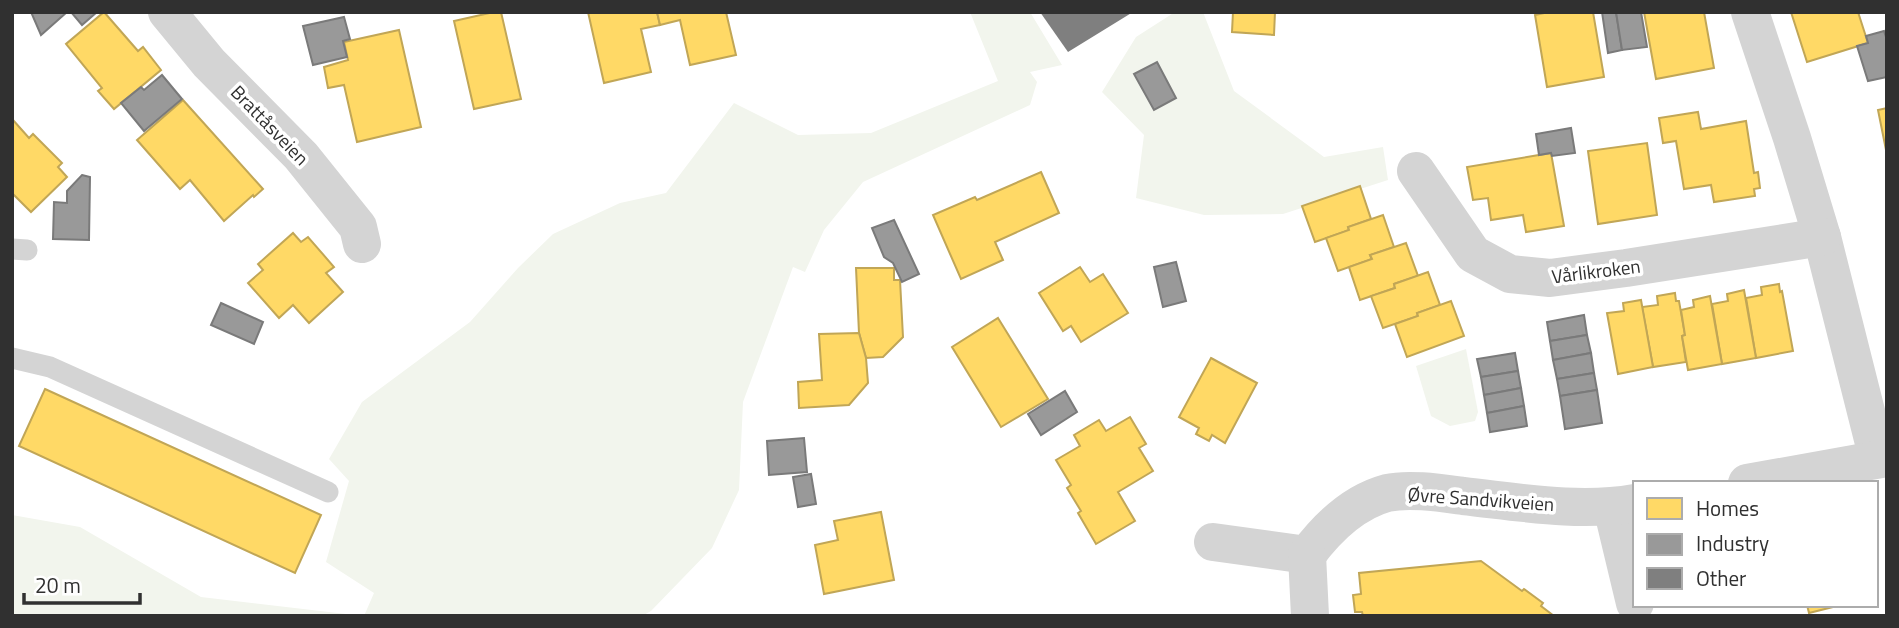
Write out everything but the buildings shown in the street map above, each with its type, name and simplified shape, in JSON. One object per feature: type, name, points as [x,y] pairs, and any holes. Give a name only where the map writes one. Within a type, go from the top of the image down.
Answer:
[{"type":"street","name":"Brattåsveien","points":[[167,12],[209,63],[301,156],[358,227],[362,244]]},
{"type":"street","points":[[1750,12],[1822,237],[1882,459],[1758,481]]},
{"type":"street","name":"Vårlikroken","points":[[1416,171],[1473,254],[1510,274],[1550,278],[1822,237]]},
{"type":"street","name":"Øvre Sandvikveien","points":[[1307,555],[1322,536],[1347,513],[1388,493],[1425,492],[1570,506],[1624,505]]},
{"type":"street","points":[[1624,505],[1633,586]]},
{"type":"street","points":[[1213,542],[1307,555],[1310,616]]},
{"type":"lane","points":[[12,358],[50,368],[328,492]]},
{"type":"shaded area","points":[[970,12],[1030,12],[1062,65],[1030,72],[1037,82],[1030,105],[863,182],[824,230],[805,272],[793,267],[743,402],[739,490],[712,548],[651,611],[642,616],[364,616],[374,593],[326,562],[349,481],[329,459],[362,402],[470,322],[518,268],[553,234],[620,203],[666,193],[734,103],[798,135],[871,133],[998,81]]},
{"type":"shaded area","points":[[1175,12],[1203,12],[1234,91],[1324,157],[1383,147],[1388,180],[1283,214],[1204,215],[1136,198],[1144,135],[1102,92],[1136,37]]},
{"type":"shaded area","points":[[1466,349],[1478,412],[1475,421],[1450,426],[1431,416],[1416,366]]},
{"type":"shaded area","points":[[12,515],[80,527],[201,597],[346,616],[12,616]]}]
